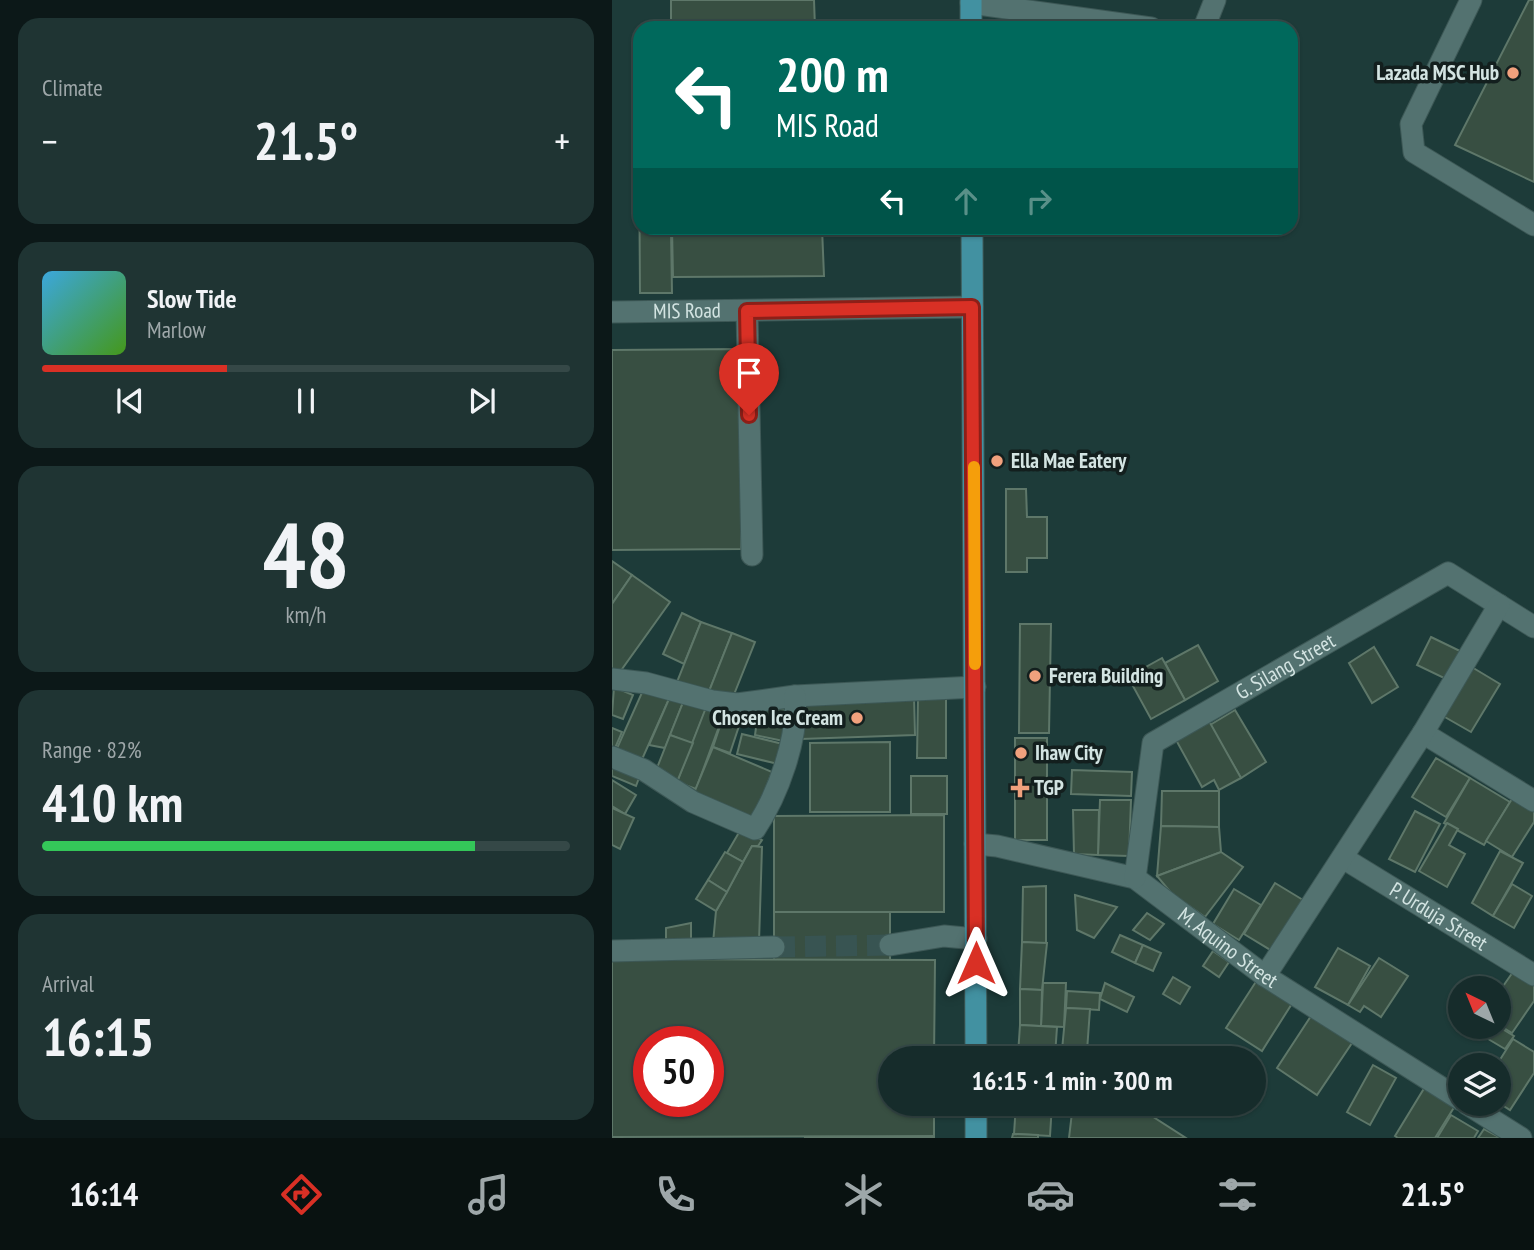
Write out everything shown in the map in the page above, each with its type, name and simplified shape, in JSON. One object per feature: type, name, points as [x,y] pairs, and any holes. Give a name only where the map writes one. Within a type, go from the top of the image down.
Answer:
[{"type":"main road","points":[[971,1],[971,21]]},
{"type":"main road","points":[[972,235],[976,1046]]},
{"type":"main road","points":[[976,1116],[976,1138]]},
{"type":"street","points":[[1207,21],[1215,0]]},
{"type":"street","points":[[1471,0],[1412,124],[1414,152],[1534,225]]},
{"type":"street","points":[[971,1],[1104,21]]},
{"type":"street","name":"MIS Road","points":[[612,312],[972,307]]},
{"type":"street","points":[[747,311],[751,555]]},
{"type":"street","name":"G. Silang Street","points":[[1135,878],[1153,743],[1448,573],[1534,627]]},
{"type":"street","points":[[1265,976],[1423,733],[1499,605]]},
{"type":"street","points":[[612,679],[646,683],[712,701],[737,704],[795,696],[975,687]]},
{"type":"street","points":[[612,757],[644,770],[693,802],[755,829],[765,813],[793,743],[795,696]]},
{"type":"street","points":[[1423,733],[1534,801]]},
{"type":"street","name":"M. Aquino Street","points":[[975,844],[997,846],[1135,878],[1265,976],[1448,1092]]},
{"type":"street","name":"P. Urduja Street","points":[[1343,858],[1534,975]]},
{"type":"street","points":[[890,944],[944,936],[976,939]]},
{"type":"street","points":[[612,951],[774,947]]},
{"type":"street","points":[[1486,1116],[1521,1138]]},
{"type":"building","points":[[671,0],[814,0],[815,21],[671,21]]},
{"type":"building","name":"Lazada MSC Hub","points":[[1529,0],[1534,0],[1534,182],[1455,145]]},
{"type":"building","points":[[640,235],[671,235],[672,293],[640,293]]},
{"type":"building","points":[[672,235],[822,235],[824,276],[673,277]]},
{"type":"building","points":[[741,349],[741,549],[612,550],[612,350]]},
{"type":"building","points":[[1006,489],[1026,489],[1027,517],[1047,517],[1047,558],[1027,558],[1027,572],[1006,572]]},
{"type":"building","points":[[612,561],[632,575],[612,604]]},
{"type":"building","points":[[632,575],[670,602],[617,676],[612,672],[612,604]]},
{"type":"building","points":[[682,613],[701,622],[684,664],[663,654]]},
{"type":"building","points":[[701,622],[732,633],[708,694],[677,682]]},
{"type":"building","name":"Ferera Building","points":[[1020,624],[1051,624],[1049,733],[1019,733]]},
{"type":"building","points":[[732,633],[755,642],[733,697],[708,694]]},
{"type":"building","points":[[1431,637],[1460,651],[1446,679],[1417,665]]},
{"type":"building","points":[[1198,645],[1218,681],[1185,700],[1165,663]]},
{"type":"building","points":[[1374,647],[1398,687],[1372,703],[1349,663]]},
{"type":"building","points":[[1162,658],[1185,700],[1151,719],[1128,677]]},
{"type":"building","points":[[1465,663],[1500,684],[1471,732],[1436,712]]},
{"type":"building","points":[[614,687],[633,695],[623,719],[612,715]]},
{"type":"building","points":[[644,688],[669,699],[639,766],[614,755]]},
{"type":"building","name":"Chosen Ice Cream","points":[[914,696],[915,735],[801,739],[799,700]]},
{"type":"building","points":[[918,698],[946,698],[946,758],[917,758]]},
{"type":"building","points":[[669,699],[684,700],[665,748],[649,745]]},
{"type":"building","points":[[684,700],[706,709],[692,744],[670,735]]},
{"type":"building","points":[[707,705],[727,705],[696,789],[677,782]]},
{"type":"building","points":[[727,705],[744,711],[730,753],[713,747]]},
{"type":"building","points":[[759,706],[795,710],[788,742],[755,735]]},
{"type":"building","points":[[1235,710],[1266,762],[1241,778],[1210,725]]},
{"type":"building","points":[[1209,721],[1241,778],[1219,790],[1214,780],[1202,787],[1176,740]]},
{"type":"building","points":[[612,728],[622,732],[612,755]]},
{"type":"building","points":[[742,734],[787,745],[782,765],[737,754]]},
{"type":"building","points":[[670,735],[693,743],[677,782],[655,773]]},
{"type":"building","points":[[1015,738],[1047,738],[1047,840],[1015,840]]},
{"type":"building","points":[[890,742],[890,812],[810,812],[810,743]]},
{"type":"building","points":[[713,747],[772,772],[752,824],[691,800]]},
{"type":"building","points":[[612,758],[642,770],[636,786],[612,776]]},
{"type":"building","points":[[1436,758],[1470,778],[1446,817],[1412,797]]},
{"type":"building","points":[[1072,770],[1132,772],[1131,796],[1071,794]]},
{"type":"building","points":[[911,776],[947,776],[947,814],[911,814]]},
{"type":"building","points":[[1470,778],[1510,802],[1484,845],[1444,823]]},
{"type":"building","points":[[612,780],[636,795],[625,814],[612,806]]},
{"type":"building","points":[[1162,791],[1219,791],[1219,827],[1161,826]]},
{"type":"building","points":[[1515,794],[1534,805],[1534,822],[1512,857],[1486,841]]},
{"type":"building","points":[[1100,800],[1131,800],[1129,856],[1098,855]]},
{"type":"building","points":[[612,808],[634,818],[620,849],[612,845]]},
{"type":"building","points":[[1073,810],[1099,810],[1098,855],[1074,854]]},
{"type":"building","points":[[1415,811],[1440,824],[1415,872],[1389,859]]},
{"type":"building","points":[[944,815],[944,912],[774,912],[774,816]]},
{"type":"building","points":[[1447,823],[1458,829],[1449,845],[1465,854],[1447,887],[1419,871]]},
{"type":"building","points":[[1161,826],[1219,827],[1221,852],[1157,876]]},
{"type":"building","points":[[741,829],[762,840],[758,846],[752,846],[743,862],[727,853]]},
{"type":"building","points":[[752,846],[762,847],[759,942],[713,943],[716,911]]},
{"type":"building","points":[[1500,851],[1523,863],[1493,916],[1472,903]]},
{"type":"building","points":[[725,852],[743,862],[727,892],[708,880]]},
{"type":"building","points":[[1221,852],[1243,867],[1205,917],[1172,894],[1157,876]]},
{"type":"building","points":[[708,880],[727,892],[716,911],[696,899]]},
{"type":"building","points":[[1275,883],[1308,903],[1277,954],[1244,934]]},
{"type":"building","points":[[1512,884],[1532,896],[1514,928],[1493,916]]},
{"type":"building","points":[[1046,886],[1046,944],[1022,942],[1023,887]]},
{"type":"building","points":[[1234,889],[1261,905],[1239,940],[1213,924]]},
{"type":"building","points":[[1075,895],[1117,907],[1094,938],[1077,930]]},
{"type":"building","points":[[774,912],[890,912],[890,960],[774,961]]},
{"type":"building","points":[[1147,913],[1164,924],[1150,940],[1133,930]]},
{"type":"building","points":[[691,923],[691,944],[666,946],[666,928]]},
{"type":"building","points":[[1120,935],[1143,945],[1135,963],[1112,952]]},
{"type":"building","points":[[1022,942],[1047,943],[1042,990],[1020,989]]},
{"type":"building","points":[[1143,945],[1161,953],[1153,971],[1135,963]]},
{"type":"building","points":[[1338,948],[1370,966],[1348,1005],[1315,987]]},
{"type":"building","points":[[1213,951],[1229,962],[1219,977],[1203,966]]},
{"type":"building","points":[[1379,958],[1408,976],[1381,1017],[1364,1006],[1360,1012],[1348,1005]]},
{"type":"building","points":[[612,959],[935,960],[934,1046],[878,1046],[878,1116],[934,1116],[934,1136],[612,1137]]},
{"type":"building","points":[[1515,969],[1534,981],[1534,1001],[1512,1033],[1512,976]]},
{"type":"building","points":[[1173,977],[1190,987],[1180,1004],[1163,994]]},
{"type":"building","points":[[1257,980],[1293,1002],[1265,1046],[1254,1046],[1226,1028]]},
{"type":"building","points":[[1043,983],[1066,983],[1064,1027],[1041,1026]]},
{"type":"building","points":[[1105,983],[1134,997],[1127,1012],[1100,999]]},
{"type":"building","points":[[1020,989],[1042,990],[1041,1026],[1020,1025]]},
{"type":"building","points":[[1067,991],[1100,993],[1099,1010],[1066,1008]]},
{"type":"building","points":[[1066,1008],[1090,1009],[1087,1046],[1062,1046]]},
{"type":"building","points":[[1311,1016],[1352,1043],[1317,1095],[1277,1068]]},
{"type":"building","points":[[1020,1025],[1057,1027],[1056,1046],[1019,1046]]},
{"type":"building","points":[[1513,1039],[1534,1052],[1534,1073],[1511,1108],[1511,1053],[1504,1053]]},
{"type":"building","points":[[1490,1040],[1511,1040],[1505,1049]]},
{"type":"building","points":[[1373,1065],[1396,1078],[1370,1125],[1347,1112]]},
{"type":"building","points":[[1428,1082],[1448,1095],[1449,1116],[1435,1138],[1395,1136]]},
{"type":"building","points":[[1015,1116],[1051,1116],[1050,1136],[1014,1134]]},
{"type":"building","points":[[1072,1116],[1152,1116],[1186,1138],[1069,1138]]},
{"type":"building","points":[[1450,1116],[1478,1131],[1474,1138],[1437,1138]]},
{"type":"building","points":[[1484,1129],[1501,1138],[1478,1138]]},
{"type":"building","points":[[1013,1134],[1038,1135],[1038,1138],[1012,1138]]},
{"type":"building","points":[[934,1136],[934,1138],[804,1138]]},
{"type":"tunnel","points":[[774,947],[890,945]]},
{"type":"slow traffic","points":[[974,467],[975,664]]},
{"type":"place","name":"Lazada MSC Hub","points":[[1513,73]]},
{"type":"place","name":"Ella Mae Eatery","points":[[997,461]]},
{"type":"place","name":"Ferera Building","points":[[1035,676]]},
{"type":"place","name":"Chosen Ice Cream","points":[[857,718]]},
{"type":"place","name":"Ihaw City","points":[[1021,753]]},
{"type":"place","name":"TGP","points":[[1020,788]]},
{"type":"route","points":[[749,415],[747,311],[972,307],[976,963]]}]
